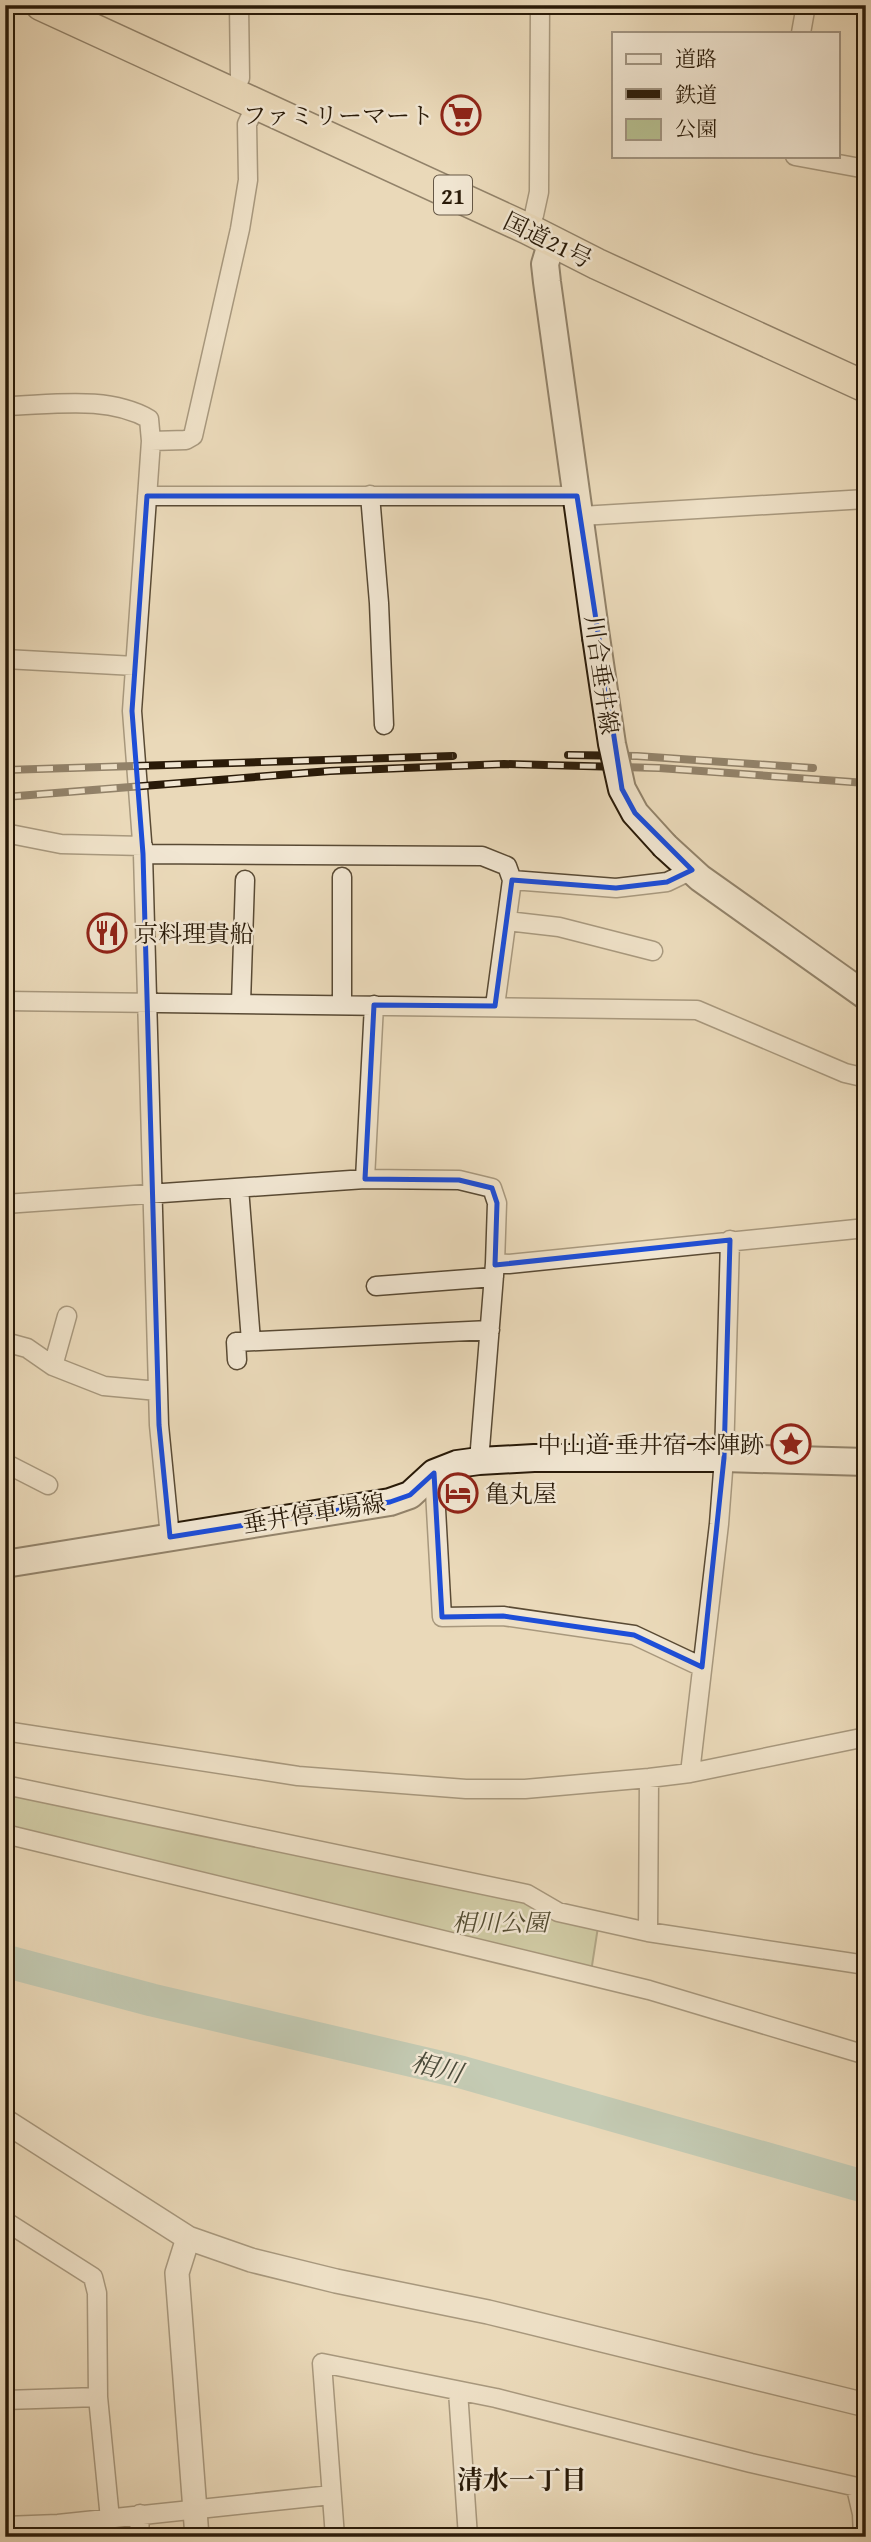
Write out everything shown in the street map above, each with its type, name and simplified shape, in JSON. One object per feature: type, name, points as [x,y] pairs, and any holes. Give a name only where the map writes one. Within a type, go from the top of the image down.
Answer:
[{"type":"highway","name":"国道21号","points":[[41,5],[866,387]]},
{"type":"main road","name":"川合垂井線","points":[[540,235],[596,637],[612,744],[622,789],[635,813],[692,870],[866,996]]},
{"type":"main road","name":"垂井停車場線","points":[[5,1564],[390,1502],[410,1495],[434,1473],[457,1464],[479,1461],[534,1458],[724,1458],[866,1462]]},
{"type":"street","points":[[151,441],[186,440],[193,436],[240,229],[248,180],[247,124],[240,78],[239,5]]},
{"type":"street","points":[[540,5],[539,192],[534,215],[540,235]]},
{"type":"street","points":[[801,32],[806,5]]},
{"type":"street","points":[[806,158],[866,169]]},
{"type":"street","points":[[5,406],[103,404],[132,409],[149,419],[151,441],[132,711],[143,850],[159,1425],[170,1537]]},
{"type":"street","points":[[147,496],[370,495],[579,506],[866,499]]},
{"type":"street","points":[[370,495],[379,603],[384,725]]},
{"type":"street","points":[[5,659],[135,666]]},
{"type":"street","points":[[5,833],[61,844],[143,850],[482,856],[507,866],[512,880],[495,1006]]},
{"type":"street","points":[[512,880],[616,888],[667,882],[692,870]]},
{"type":"street","points":[[342,877],[342,1005]]},
{"type":"street","points":[[241,1003],[245,880]]},
{"type":"street","points":[[507,921],[559,927],[653,951]]},
{"type":"street","points":[[5,1001],[697,1010],[845,1073],[866,1075]]},
{"type":"street","points":[[365,1179],[373,1005]]},
{"type":"street","points":[[5,1204],[365,1179],[459,1180],[492,1188],[497,1203],[495,1270],[479,1461]]},
{"type":"street","points":[[239,1188],[251,1341]]},
{"type":"street","points":[[376,1286],[495,1270],[509,1264],[866,1228]]},
{"type":"street","points":[[690,1773],[719,1524],[724,1458],[730,1240]]},
{"type":"street","points":[[53,1366],[67,1316]]},
{"type":"street","points":[[237,1360],[236,1342],[490,1331]]},
{"type":"street","points":[[5,1342],[27,1348],[53,1366],[104,1386],[158,1391]]},
{"type":"street","points":[[5,1463],[48,1485]]},
{"type":"street","points":[[434,1473],[442,1618],[503,1616],[634,1635],[702,1667]]},
{"type":"street","points":[[5,1731],[298,1776],[466,1789],[525,1788],[690,1773],[866,1737]]},
{"type":"street","points":[[648,1932],[649,1778]]},
{"type":"street","points":[[5,1785],[527,1894],[558,1912],[648,1932],[866,1965]]},
{"type":"street","points":[[5,1833],[649,1990],[866,2056]]},
{"type":"street","points":[[5,2122],[188,2238],[251,2260],[336,2281],[488,2312],[866,2405]]},
{"type":"street","points":[[5,2221],[93,2277],[97,2293],[99,2397],[110,2518]]},
{"type":"street","points":[[188,2238],[177,2273],[197,2537]]},
{"type":"street","points":[[335,2537],[322,2363],[496,2398],[861,2488],[863,2537]]},
{"type":"street","points":[[458,2391],[468,2537]]},
{"type":"street","points":[[5,2400],[99,2397]]},
{"type":"street","points":[[5,2526],[110,2518],[331,2494]]},
{"type":"street","points":[[139,2537],[141,2514]]},
{"type":"highlighted area","points":[[147,496],[577,496],[622,789],[635,813],[692,870],[667,882],[616,888],[512,880],[495,1006],[374,1005],[365,1179],[459,1180],[492,1188],[497,1203],[495,1265],[730,1240],[724,1458],[702,1667],[634,1635],[503,1616],[442,1617],[434,1473],[410,1495],[390,1502],[170,1537],[159,1425],[143,854],[132,711]]},
{"type":"green space","name":"相川公園","points":[[5,1789],[517,1898],[598,1927],[591,1972],[5,1828]]},
{"type":"waterway","name":"相川","points":[[5,1961],[152,2000],[461,2072],[866,2187]]},
{"type":"railway","points":[[568,755],[637,756],[813,768]]},
{"type":"railway","points":[[5,770],[453,756]]},
{"type":"railway","points":[[5,797],[330,771],[504,764],[659,768],[866,783]]},
{"type":"place","name":"ファミリーマート","points":[[461,115]]},
{"type":"place","name":"京料理貴船","points":[[107,933]]},
{"type":"place","name":"中山道 垂井宿 本陣跡","points":[[791,1444]]},
{"type":"place","name":"亀丸屋","points":[[458,1493]]},
{"type":"district","name":"清水一丁目","points":[[522,2479]]}]
